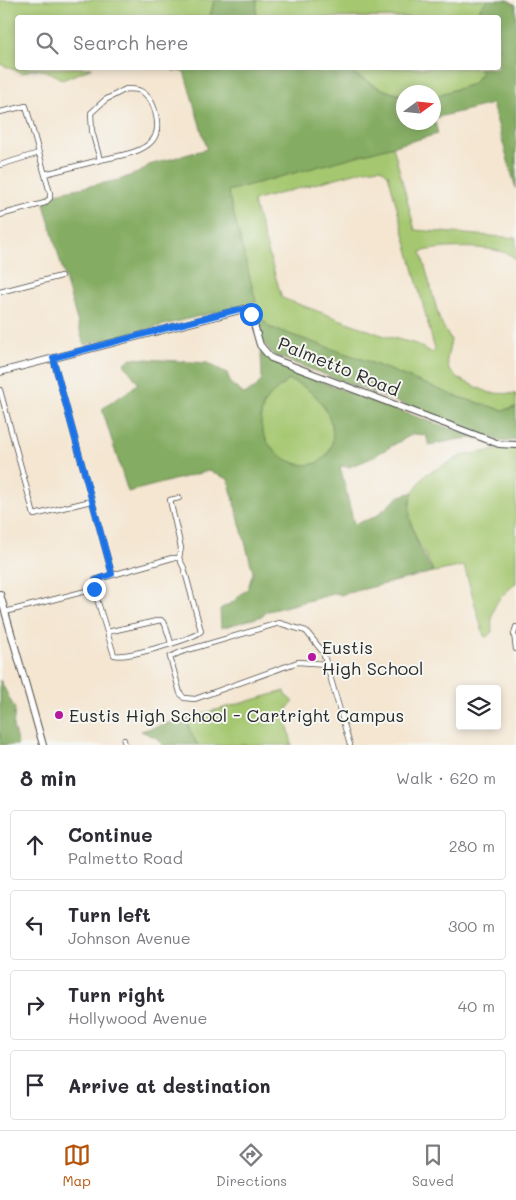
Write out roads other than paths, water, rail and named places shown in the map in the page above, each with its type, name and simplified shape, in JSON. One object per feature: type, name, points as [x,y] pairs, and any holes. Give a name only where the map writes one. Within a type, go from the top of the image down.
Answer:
[{"type":"street","points":[[45,174],[140,150],[154,139],[157,128],[155,114],[149,99],[142,92],[132,89],[122,91],[105,100],[93,110],[90,122],[100,160]]},
{"type":"street","points":[[0,112],[26,106],[50,193],[48,200],[0,215]]},
{"type":"street","points":[[0,164],[40,153]]},
{"type":"street","points":[[0,292],[61,276]]},
{"type":"street","name":"Palmetto Road","points":[[0,372],[244,309],[251,314],[260,345],[272,358],[499,444],[516,446]]},
{"type":"street","points":[[53,358],[112,574]]},
{"type":"street","points":[[0,390],[34,515],[91,501]]},
{"type":"street","points":[[179,498],[170,500],[181,548],[179,558],[201,629],[198,634],[172,643],[131,654],[114,655],[94,589],[96,580],[172,558],[179,558]]},
{"type":"street","points":[[5,612],[94,589]]},
{"type":"street","points":[[0,594],[43,745]]},
{"type":"street","points":[[107,632],[161,620],[166,624],[172,643]]},
{"type":"street","points":[[326,664],[298,662],[195,699],[184,698],[180,694],[170,658],[181,652],[279,623],[306,631],[323,652],[350,745]]},
{"type":"street","points":[[516,627],[514,640],[516,649]]},
{"type":"place","name":"Eustis High School","points":[[312,657]]},
{"type":"place","name":"Eustis High School - Cartright Campus","points":[[59,715]]}]
